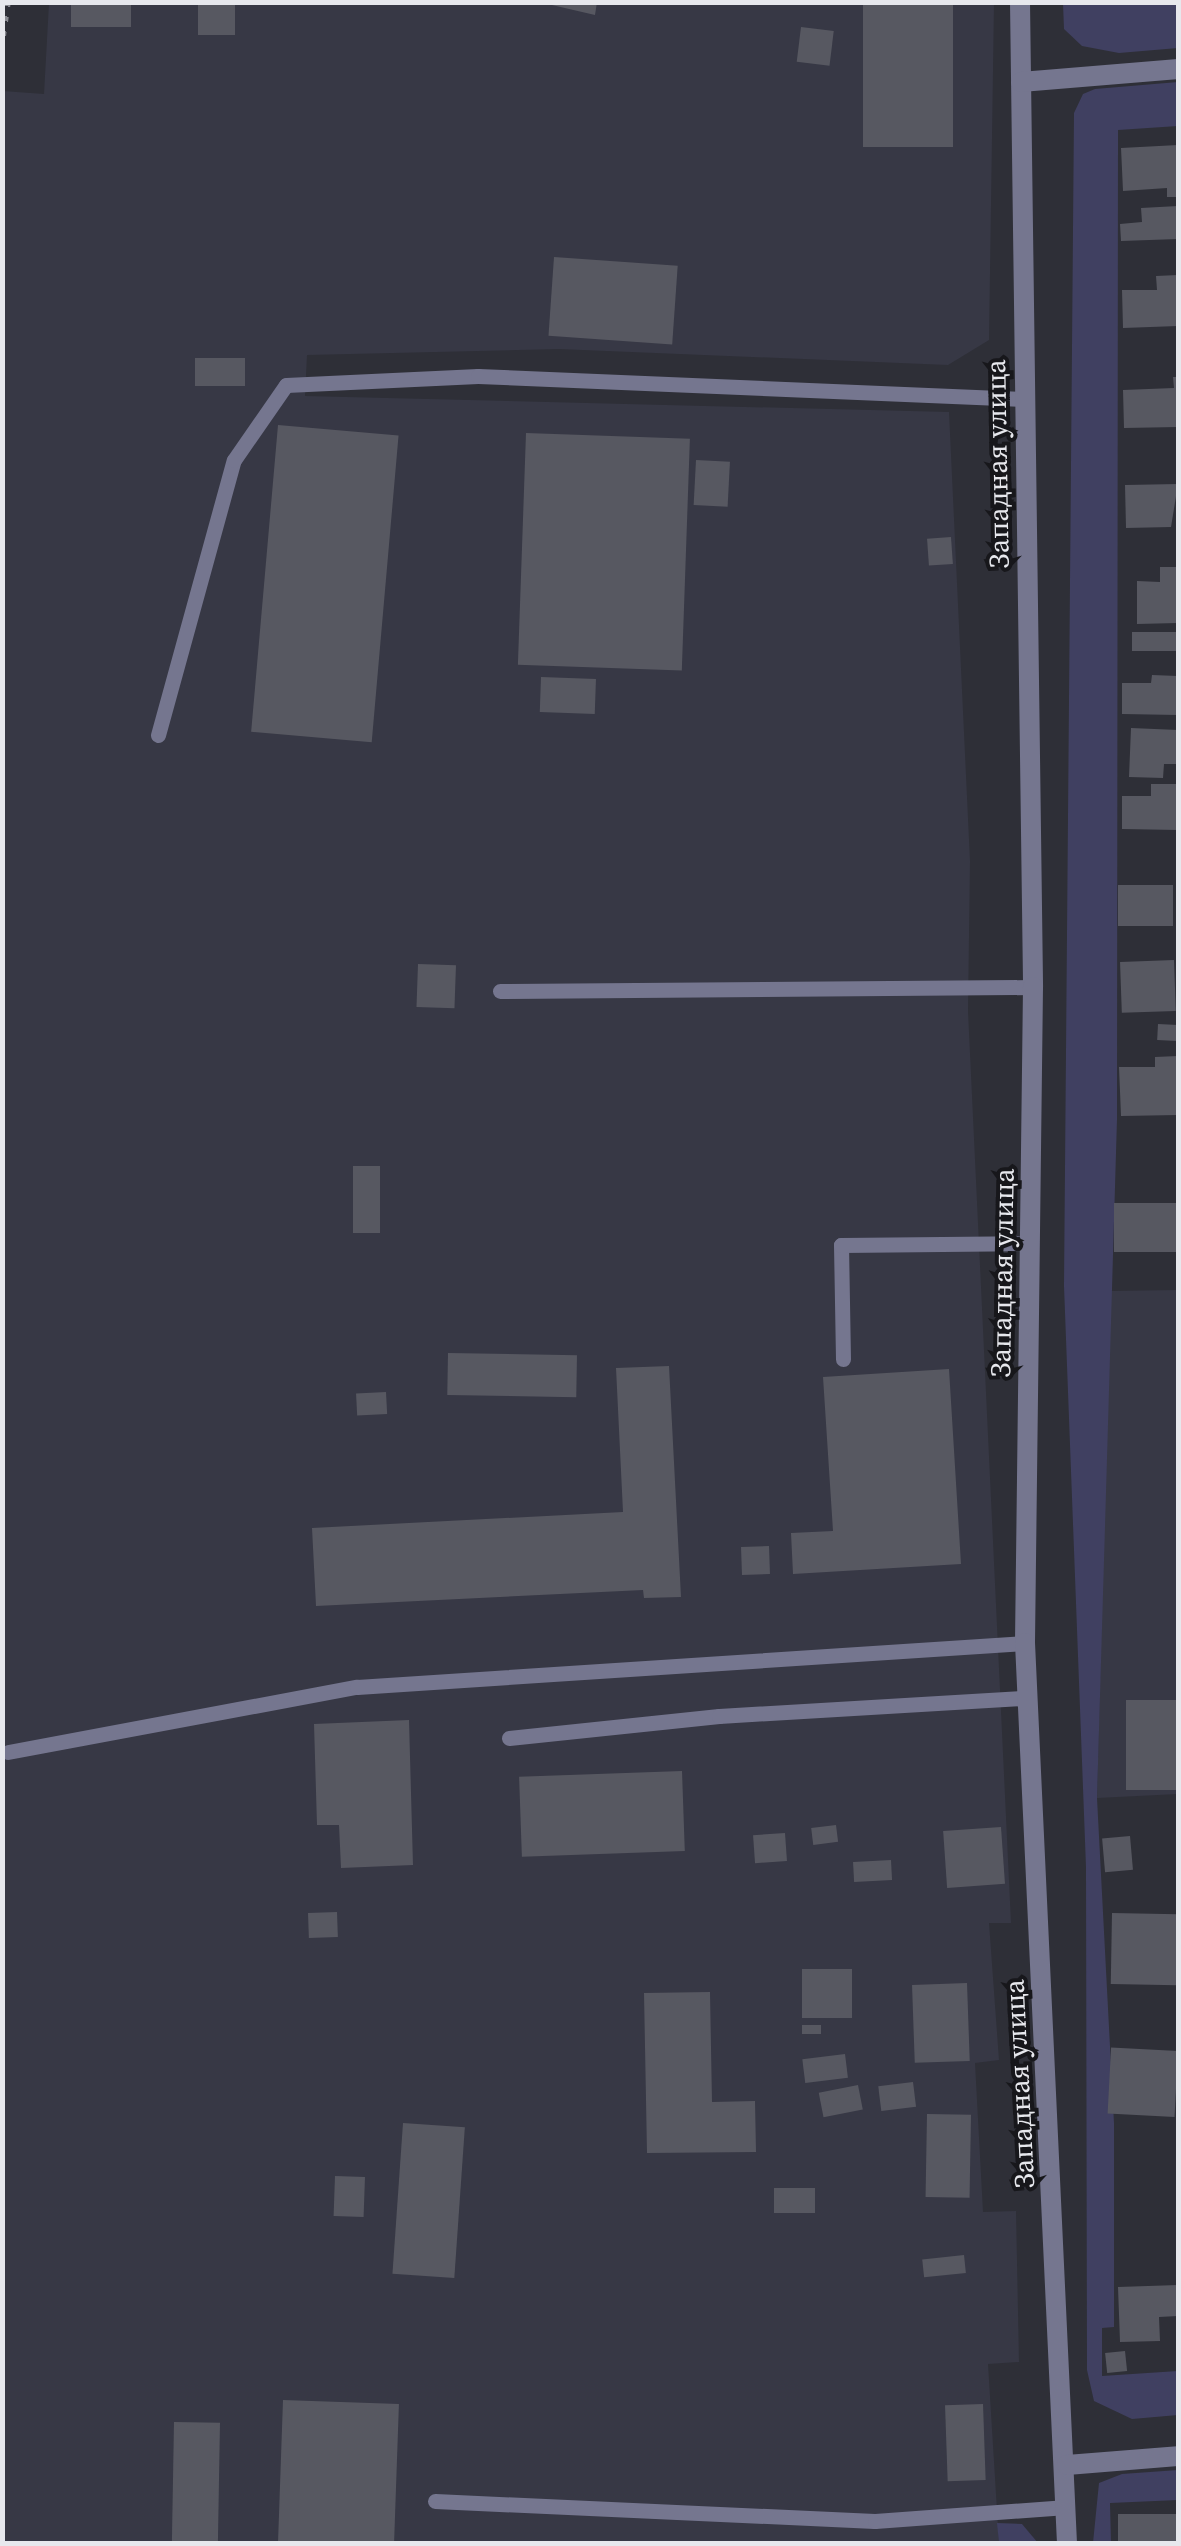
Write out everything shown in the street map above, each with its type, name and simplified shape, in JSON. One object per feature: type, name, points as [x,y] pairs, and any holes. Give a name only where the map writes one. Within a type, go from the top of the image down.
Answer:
[{"type":"street","name":"Западная улица","points":[[1020,2],[1032,986],[1026,1698],[1067,2465],[1067,2544]]},
{"type":"street","points":[[1021,82],[1178,69]]},
{"type":"street","points":[[1067,2465],[1178,2456]]},
{"type":"lane","points":[[158,735],[234,460],[286,385],[478,376],[1024,399]]},
{"type":"lane","points":[[500,992],[1032,986]]},
{"type":"lane","points":[[843,1359],[841,1245],[1030,1243]]},
{"type":"lane","points":[[8,1752],[357,1686],[1025,1643]]},
{"type":"lane","points":[[509,1738],[719,1716],[1026,1698]]},
{"type":"lane","points":[[434,2501],[875,2521],[1066,2506]]},
{"type":"shaded area","points":[[49,3],[994,3],[989,340],[948,365],[559,349],[307,355],[305,396],[949,412],[970,861],[968,1011],[1011,1923],[989,1923],[999,2060],[975,2063],[983,2212],[1016,2211],[1019,2362],[988,2364],[999,2543],[3,2544],[3,91],[44,94]]},
{"type":"shaded area","points":[[1063,3],[1178,3],[1178,48],[1119,53],[1082,46],[1064,29]]},
{"type":"shaded area","points":[[1178,82],[1178,126],[1118,130],[1117,1119],[1097,1798],[1114,2123],[1114,2327],[1102,2328],[1102,2376],[1178,2371],[1178,2415],[1132,2419],[1094,2401],[1087,2370],[1086,1867],[1064,1286],[1074,113],[1083,94],[1095,89]]},
{"type":"shaded area","points":[[1178,1290],[1178,1794],[1097,1798],[1110,1291]]},
{"type":"shaded area","points":[[1178,2470],[1178,2500],[1110,2503],[1111,2543],[1093,2543],[1099,2483],[1122,2474]]},
{"type":"shaded area","points":[[997,2523],[1022,2524],[1038,2543],[999,2543]]},
{"type":"building","points":[[71,2],[131,2],[131,27],[71,27]]},
{"type":"building","points":[[198,2],[235,2],[235,35],[198,35]]},
{"type":"building","points":[[539,2],[597,2],[595,15]]},
{"type":"building","points":[[863,2],[953,2],[953,147],[863,147]]},
{"type":"building","points":[[801,27],[834,31],[829,66],[797,62]]},
{"type":"building","points":[[1178,145],[1178,197],[1167,197],[1167,188],[1123,191],[1121,148]]},
{"type":"building","points":[[1178,206],[1178,239],[1121,241],[1120,224],[1142,222],[1141,208]]},
{"type":"building","points":[[554,257],[678,266],[672,344],[548,336]]},
{"type":"building","points":[[1178,275],[1178,326],[1123,328],[1122,290],[1157,290],[1156,276]]},
{"type":"building","points":[[195,358],[245,358],[245,386],[195,386]]},
{"type":"building","points":[[1173,377],[1178,377],[1178,427],[1124,428],[1123,390],[1174,388]]},
{"type":"building","points":[[278,425],[399,436],[372,742],[251,732]]},
{"type":"building","points":[[526,433],[690,439],[682,671],[518,665]]},
{"type":"building","points":[[696,460],[730,462],[728,507],[694,505]]},
{"type":"building","points":[[1178,484],[1171,527],[1126,528],[1125,485]]},
{"type":"building","points":[[951,537],[953,564],[929,566],[927,539]]},
{"type":"building","points":[[1160,567],[1178,567],[1178,623],[1137,624],[1137,581],[1160,582]]},
{"type":"building","points":[[1132,632],[1178,632],[1178,651],[1132,651]]},
{"type":"building","points":[[1152,675],[1178,676],[1178,715],[1122,714],[1122,683],[1151,683]]},
{"type":"building","points":[[541,677],[596,679],[595,714],[540,712]]},
{"type":"building","points":[[1131,728],[1178,730],[1178,764],[1164,764],[1163,778],[1129,777]]},
{"type":"building","points":[[1151,784],[1178,784],[1178,830],[1122,829],[1122,796],[1151,796]]},
{"type":"building","points":[[1118,885],[1173,885],[1173,926],[1118,926]]},
{"type":"building","points":[[1174,960],[1176,1011],[1122,1013],[1120,962]]},
{"type":"building","points":[[418,964],[456,965],[454,1008],[416,1007]]},
{"type":"building","points":[[1158,1024],[1178,1025],[1177,1041],[1157,1040]]},
{"type":"building","points":[[1178,1056],[1178,1115],[1121,1116],[1119,1067],[1155,1067],[1155,1057]]},
{"type":"building","points":[[353,1166],[380,1166],[380,1233],[353,1233]]},
{"type":"building","points":[[1114,1203],[1178,1203],[1178,1252],[1114,1252]]},
{"type":"building","points":[[448,1353],[577,1355],[576,1397],[447,1395]]},
{"type":"building","points":[[669,1366],[681,1597],[644,1598],[643,1590],[316,1606],[312,1528],[623,1512],[616,1368]]},
{"type":"building","points":[[949,1369],[961,1564],[793,1574],[791,1533],[833,1531],[823,1377]]},
{"type":"building","points":[[386,1392],[387,1414],[357,1416],[356,1394]]},
{"type":"building","points":[[769,1546],[770,1574],[742,1575],[741,1547]]},
{"type":"building","points":[[1126,1700],[1178,1700],[1178,1790],[1126,1790]]},
{"type":"building","points":[[409,1720],[413,1865],[341,1868],[339,1825],[317,1825],[314,1724]]},
{"type":"building","points":[[682,1771],[685,1851],[522,1857],[519,1777]]},
{"type":"building","points":[[836,1825],[838,1842],[813,1845],[811,1828]]},
{"type":"building","points":[[1001,1827],[1005,1884],[947,1888],[943,1831]]},
{"type":"building","points":[[785,1833],[787,1861],[755,1863],[753,1835]]},
{"type":"building","points":[[1130,1836],[1133,1870],[1105,1872],[1102,1838]]},
{"type":"building","points":[[891,1860],[892,1880],[854,1882],[853,1862]]},
{"type":"building","points":[[337,1912],[338,1937],[309,1938],[308,1913]]},
{"type":"building","points":[[1112,1913],[1178,1914],[1177,1985],[1111,1984]]},
{"type":"building","points":[[802,1969],[852,1969],[852,2018],[802,2018]]},
{"type":"building","points":[[967,1983],[970,2061],[915,2063],[912,1985]]},
{"type":"building","points":[[710,1992],[712,2102],[755,2101],[756,2152],[647,2153],[644,1993]]},
{"type":"building","points":[[802,2025],[821,2025],[821,2034],[802,2034]]},
{"type":"building","points":[[1111,2047],[1178,2051],[1175,2117],[1108,2113]]},
{"type":"building","points":[[845,2054],[848,2078],[805,2083],[802,2059]]},
{"type":"building","points":[[913,2082],[916,2107],[881,2111],[878,2086]]},
{"type":"building","points":[[858,2085],[863,2110],[824,2117],[819,2093]]},
{"type":"building","points":[[927,2114],[971,2115],[970,2198],[926,2197]]},
{"type":"building","points":[[403,2123],[465,2127],[454,2278],[392,2274]]},
{"type":"building","points":[[335,2176],[365,2177],[364,2217],[334,2216]]},
{"type":"building","points":[[774,2188],[815,2188],[815,2213],[774,2213]]},
{"type":"building","points":[[964,2255],[966,2273],[924,2277],[922,2259]]},
{"type":"building","points":[[1178,2285],[1178,2316],[1159,2317],[1160,2341],[1120,2342],[1118,2287]]},
{"type":"building","points":[[1125,2351],[1127,2371],[1107,2373],[1105,2353]]},
{"type":"building","points":[[283,2400],[399,2404],[394,2544],[278,2544]]},
{"type":"building","points":[[983,2404],[986,2480],[948,2481],[945,2405]]},
{"type":"building","points":[[174,2422],[220,2423],[218,2544],[172,2544]]},
{"type":"building","points":[[1118,2514],[1178,2514],[1178,2544],[1118,2544]]},
{"type":"railway","points":[[2,36],[7,2]]}]
